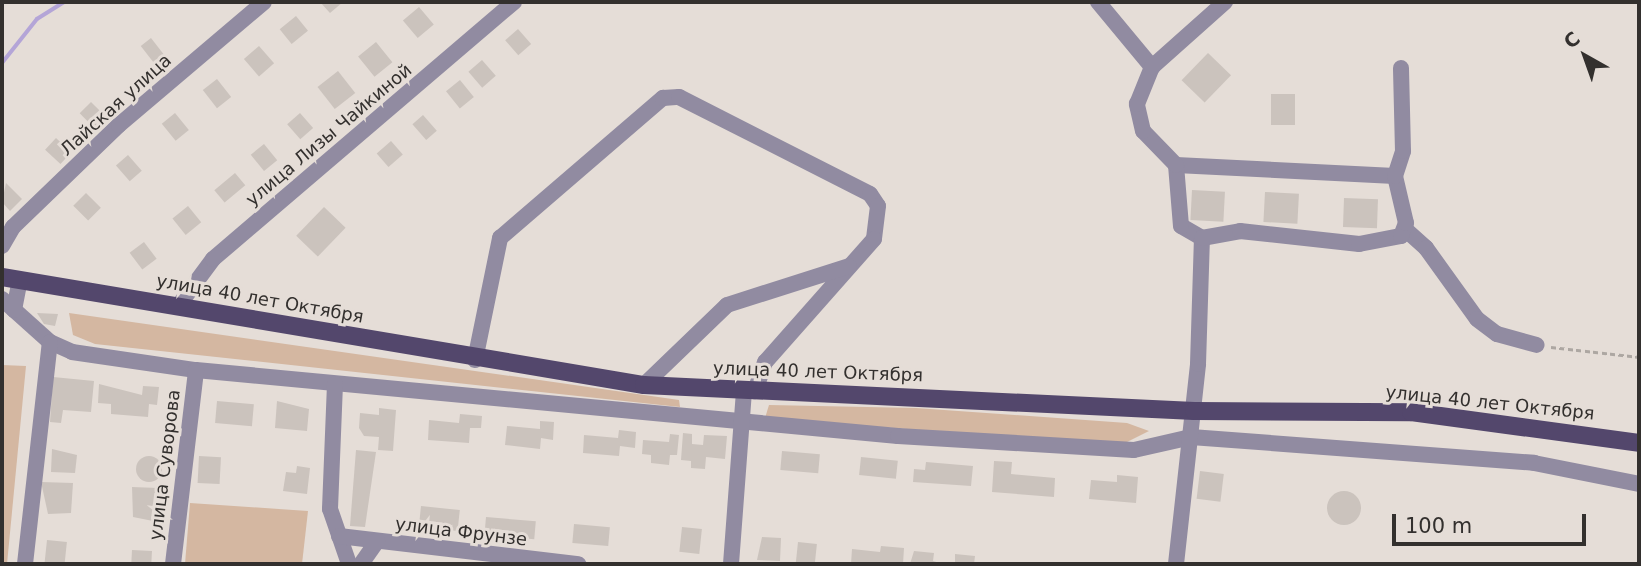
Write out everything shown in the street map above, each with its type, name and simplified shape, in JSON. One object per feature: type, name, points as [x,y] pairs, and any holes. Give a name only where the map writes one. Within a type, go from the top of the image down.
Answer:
[{"type":"main road","name":"улица 40 лет Октября","points":[[2,277],[179,305],[475,360],[644,386],[1194,411],[1411,412],[1639,443]]},
{"type":"street","name":"Лайская улица","points":[[2,246],[13,227],[119,125],[264,2]]},
{"type":"street","name":"улица Лизы Чайкиной","points":[[179,305],[213,259],[514,2]]},
{"type":"street","points":[[1098,2],[1152,67]]},
{"type":"street","points":[[1225,2],[1152,67],[1137,104],[1139,119],[1176,165],[1181,226],[1202,238],[1240,231],[1359,244],[1406,230]]},
{"type":"street","points":[[1401,68],[1403,150],[1395,176],[1406,230],[1477,318],[1497,334],[1537,345]]},
{"type":"street","points":[[475,360],[500,238],[663,98],[704,108],[870,194],[879,221],[874,239],[765,362],[750,391],[741,423],[731,564]]},
{"type":"street","points":[[1176,165],[1395,176]]},
{"type":"street","points":[[1176,564],[1192,438],[1202,238]]},
{"type":"street","points":[[644,386],[727,305],[852,265]]},
{"type":"street","points":[[14,310],[20,280]]},
{"type":"street","points":[[2,299],[50,342],[72,352],[196,370],[741,423],[1134,450],[1192,438],[1534,463],[1639,484]]},
{"type":"street","points":[[25,564],[50,342]]},
{"type":"street","name":"улица Суворова","points":[[173,564],[196,370]]},
{"type":"street","points":[[335,384],[330,509],[349,564]]},
{"type":"street","name":"улица Фрунзе","points":[[340,536],[578,564]]},
{"type":"street","points":[[361,564],[377,541]]},
{"type":"path","points":[[1537,345],[1639,357]]},
{"type":"shaded area","points":[[69,313],[679,400],[680,407],[95,344],[73,335]]},
{"type":"shaded area","points":[[2,365],[26,366],[7,564],[2,564]]},
{"type":"shaded area","points":[[769,405],[916,408],[1127,423],[1149,431],[1125,443],[971,434],[765,418]]},
{"type":"shaded area","points":[[190,503],[308,511],[302,564],[185,564]]},
{"type":"building","points":[[320,2],[343,2],[330,13]]},
{"type":"building","points":[[419,7],[434,25],[418,38],[403,20]]},
{"type":"building","points":[[296,16],[308,31],[292,44],[280,29]]},
{"type":"building","points":[[518,29],[531,44],[518,55],[505,40]]},
{"type":"building","points":[[151,38],[166,57],[156,65],[141,46]]},
{"type":"building","points":[[376,42],[392,62],[374,77],[358,56]]},
{"type":"building","points":[[259,46],[274,63],[259,76],[244,59]]},
{"type":"building","points":[[1208,53],[1231,75],[1205,103],[1182,80]]},
{"type":"building","points":[[482,60],[496,76],[482,88],[468,72]]},
{"type":"building","points":[[338,71],[355,93],[335,109],[318,87]]},
{"type":"building","points":[[217,79],[231,97],[217,108],[203,90]]},
{"type":"building","points":[[460,80],[474,97],[460,108],[446,91]]},
{"type":"building","points":[[1271,94],[1295,94],[1295,125],[1271,125]]},
{"type":"building","points":[[91,102],[106,117],[95,128],[80,113]]},
{"type":"building","points":[[175,113],[189,130],[176,141],[162,124]]},
{"type":"building","points":[[300,113],[313,128],[300,139],[287,124]]},
{"type":"building","points":[[423,115],[437,131],[426,140],[412,124]]},
{"type":"building","points":[[56,138],[71,152],[60,164],[45,150]]},
{"type":"building","points":[[391,141],[403,155],[388,167],[377,153]]},
{"type":"building","points":[[264,144],[277,160],[264,171],[251,155]]},
{"type":"building","points":[[128,155],[142,171],[130,181],[116,165]]},
{"type":"building","points":[[235,173],[245,185],[225,203],[214,190]]},
{"type":"building","points":[[6,183],[22,199],[10,211],[2,202]]},
{"type":"building","points":[[1192,190],[1225,192],[1223,222],[1190,220]]},
{"type":"building","points":[[1265,192],[1299,194],[1297,224],[1263,222]]},
{"type":"building","points":[[86,193],[101,208],[88,221],[73,206]]},
{"type":"building","points":[[1344,198],[1378,199],[1377,228],[1343,227]]},
{"type":"building","points":[[188,206],[201,222],[186,235],[172,219]]},
{"type":"building","points":[[324,207],[346,228],[318,257],[296,236]]},
{"type":"building","points":[[144,242],[157,259],[142,270],[130,253]]},
{"type":"building","points":[[37,313],[58,314],[55,326],[44,324]]},
{"type":"building","points":[[53,377],[94,381],[91,412],[63,410],[61,423],[50,422]]},
{"type":"building","points":[[99,384],[142,395],[143,386],[159,387],[157,405],[149,404],[148,417],[111,414],[111,404],[98,403]]},
{"type":"building","points":[[217,401],[254,404],[252,426],[215,423]]},
{"type":"building","points":[[277,401],[309,409],[307,431],[275,428]]},
{"type":"building","points":[[379,408],[396,410],[393,451],[378,450],[379,437],[364,436],[359,428],[360,413],[379,415]]},
{"type":"building","points":[[460,414],[482,416],[481,428],[470,428],[469,443],[428,440],[429,420],[459,423]]},
{"type":"building","points":[[540,421],[554,422],[553,440],[541,438],[540,449],[505,445],[507,426],[540,429]]},
{"type":"building","points":[[619,430],[636,432],[635,448],[620,446],[619,456],[583,453],[584,435],[618,438]]},
{"type":"building","points":[[683,433],[692,434],[692,444],[703,445],[704,435],[727,436],[725,459],[706,457],[705,469],[691,468],[691,461],[681,460]]},
{"type":"building","points":[[670,434],[679,435],[677,455],[670,455],[669,465],[651,463],[651,455],[642,454],[643,440],[669,442]]},
{"type":"building","points":[[52,449],[77,455],[75,473],[51,472]]},
{"type":"building","points":[[356,450],[376,452],[365,527],[350,526]]},
{"type":"building","points":[[782,451],[820,454],[818,473],[780,470]]},
{"type":"building","points":[[149,456],[158,460],[162,469],[158,478],[149,482],[140,478],[136,469],[140,460]]},
{"type":"building","points":[[199,456],[221,457],[220,484],[198,483]]},
{"type":"building","points":[[861,457],[898,461],[896,479],[859,475]]},
{"type":"building","points":[[994,461],[1012,462],[1011,474],[1055,478],[1054,497],[992,492]]},
{"type":"building","points":[[926,462],[973,466],[971,486],[913,482],[914,469],[925,470]]},
{"type":"building","points":[[297,466],[310,468],[307,494],[283,491],[286,472],[296,473]]},
{"type":"building","points":[[1200,471],[1224,474],[1220,502],[1197,499]]},
{"type":"building","points":[[1117,475],[1138,477],[1136,503],[1089,499],[1091,480],[1117,482]]},
{"type":"building","points":[[41,482],[73,483],[71,513],[48,514]]},
{"type":"building","points":[[132,487],[158,488],[153,521],[133,517]]},
{"type":"building","points":[[1344,491],[1356,496],[1361,508],[1356,520],[1344,525],[1332,520],[1327,508],[1332,496]]},
{"type":"building","points":[[421,506],[460,510],[458,531],[419,527]]},
{"type":"building","points":[[486,517],[536,521],[534,539],[484,535]]},
{"type":"building","points":[[574,524],[610,527],[608,546],[572,543]]},
{"type":"building","points":[[682,527],[702,529],[699,554],[679,552]]},
{"type":"building","points":[[762,537],[781,538],[780,561],[757,560]]},
{"type":"building","points":[[47,540],[67,542],[65,564],[44,564]]},
{"type":"building","points":[[798,542],[817,544],[815,564],[796,563]]},
{"type":"building","points":[[881,546],[904,548],[903,564],[851,564],[852,549],[880,552]]},
{"type":"building","points":[[132,550],[152,551],[151,564],[131,564]]},
{"type":"building","points":[[914,551],[934,553],[933,561],[943,564],[910,564]]},
{"type":"building","points":[[955,554],[975,556],[974,564],[955,564]]},
{"type":"waterway","points":[[2,63],[37,19],[64,2]]}]
